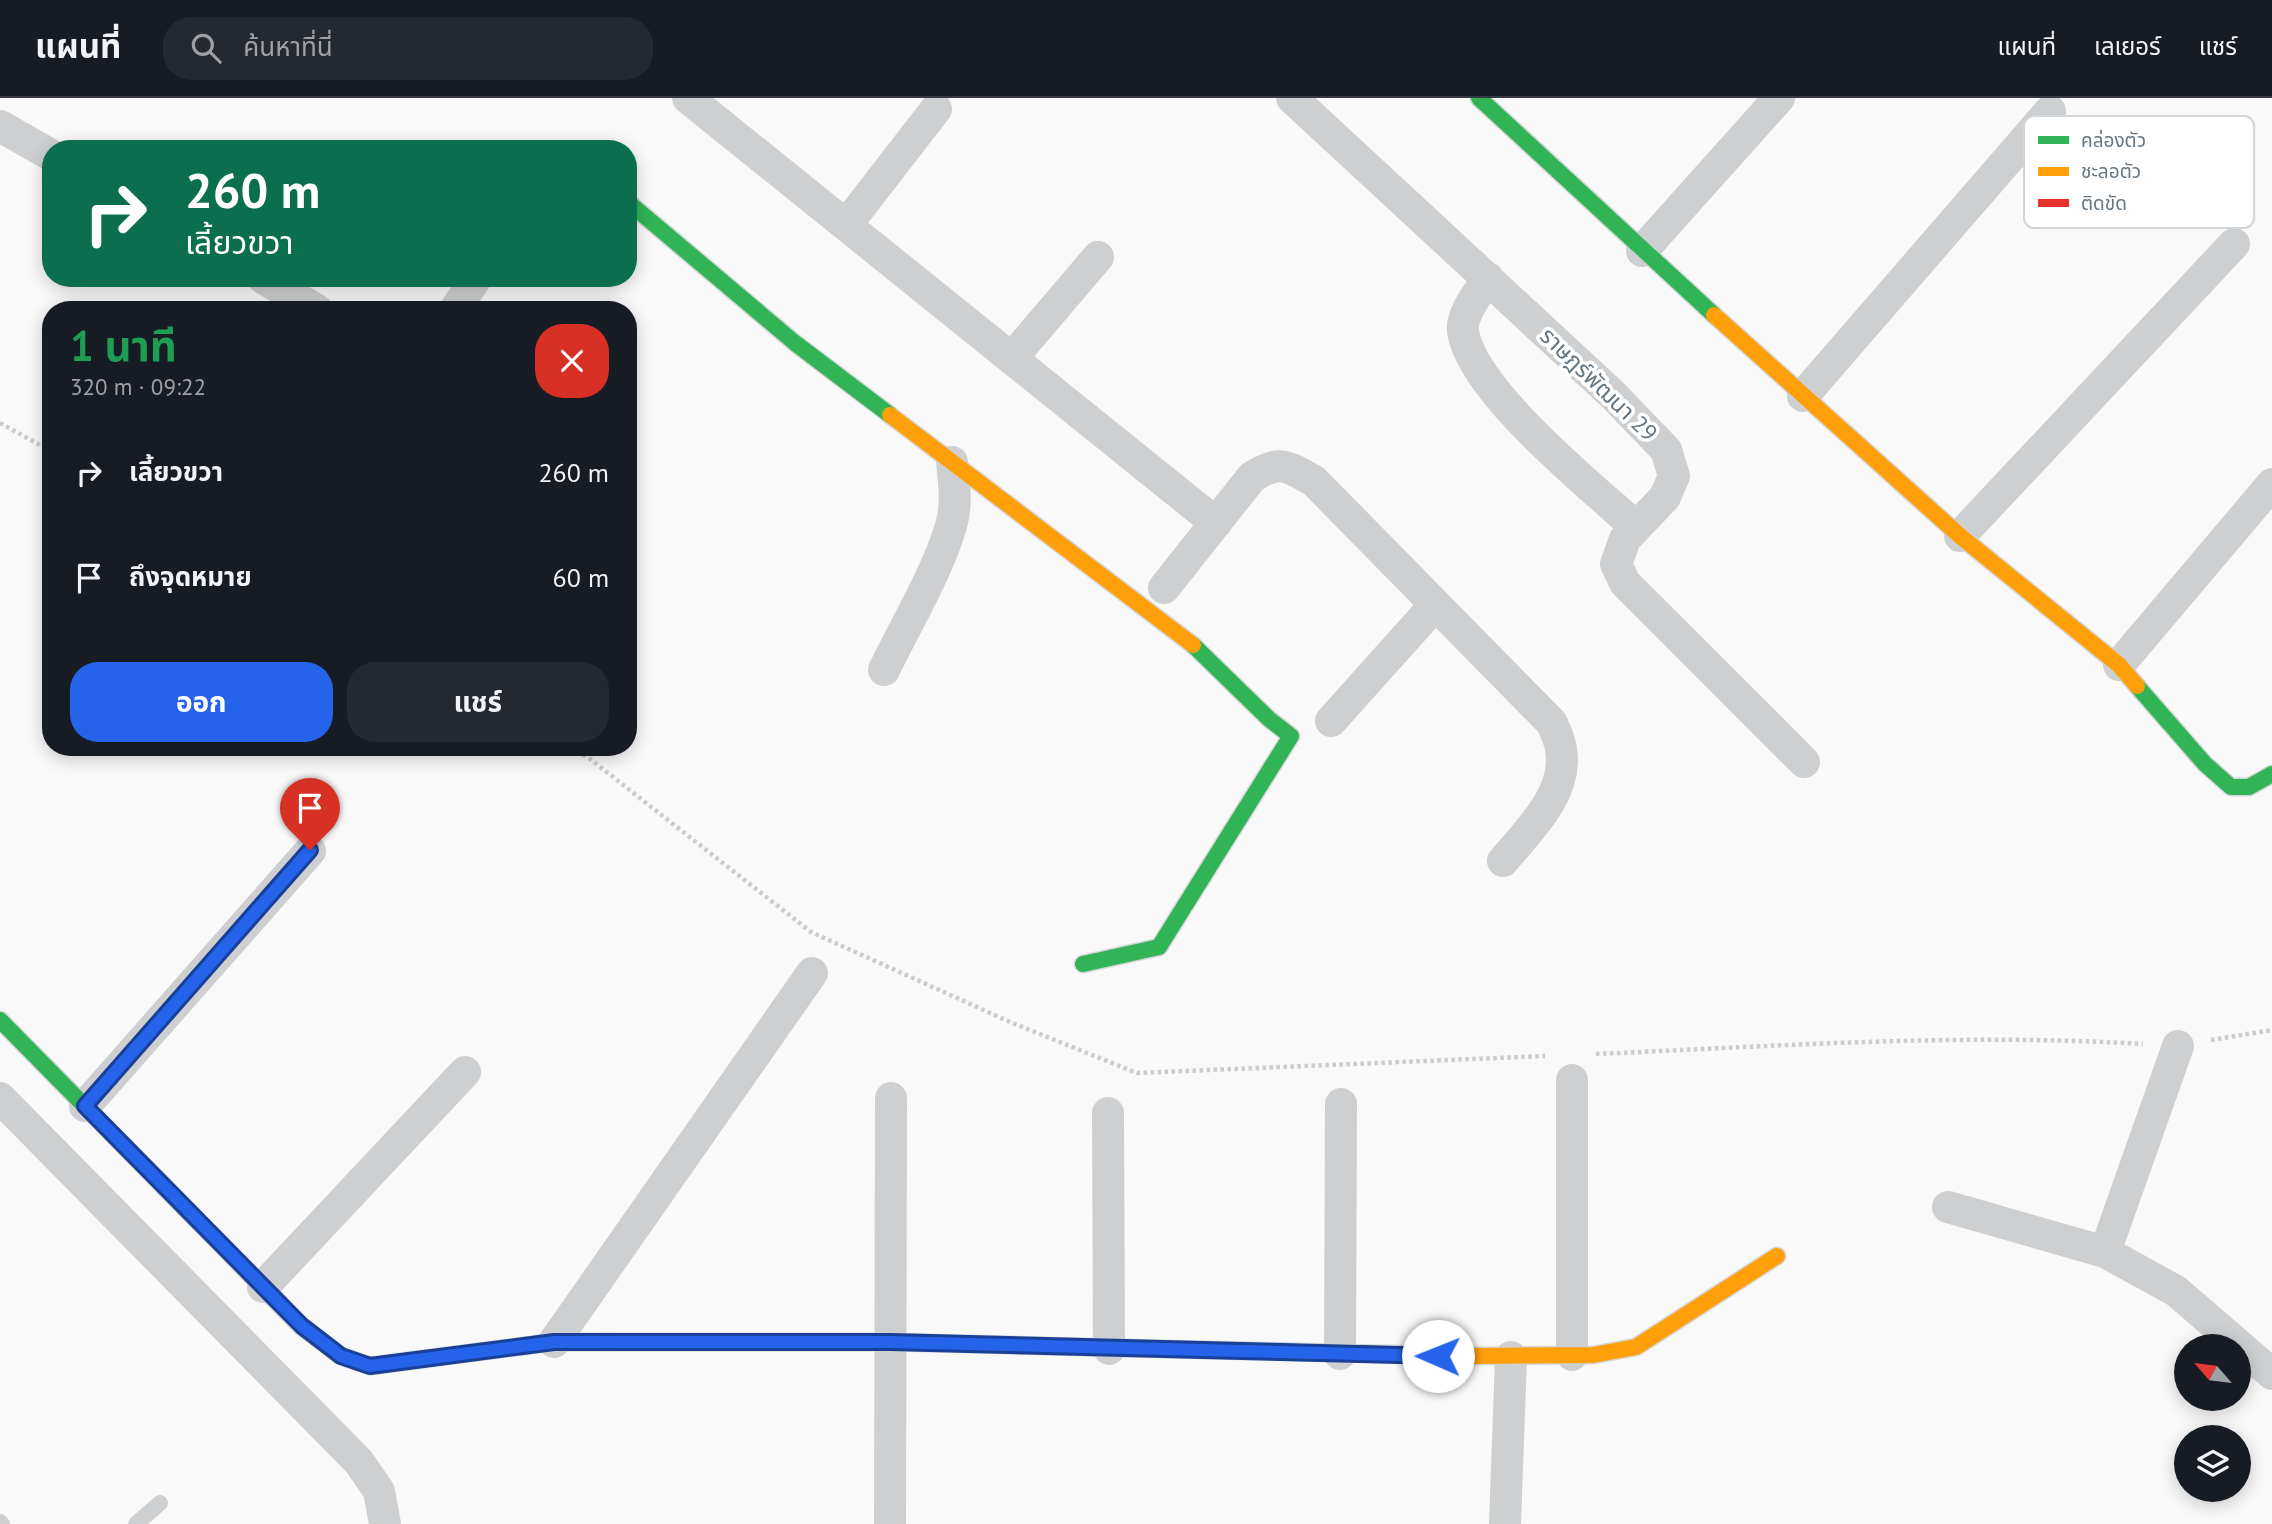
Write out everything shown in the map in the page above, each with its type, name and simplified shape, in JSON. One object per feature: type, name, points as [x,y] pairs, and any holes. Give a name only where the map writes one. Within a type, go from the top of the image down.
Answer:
[{"type":"street","points":[[688,98],[1216,523]]},
{"type":"street","name":"ราษฎร์พัฒนา 29","points":[[1292,98],[1614,395],[1666,450],[1674,476],[1665,497],[1625,539],[1616,564],[1625,583],[1804,762]]},
{"type":"street","points":[[1643,251],[1779,98]]},
{"type":"street","points":[[1489,101],[1643,251],[1803,396],[1960,536],[2119,665],[2205,764],[2231,787],[2249,787],[2272,774]]},
{"type":"street","points":[[846,225],[936,108]]},
{"type":"street","points":[[2046,116],[2050,111]]},
{"type":"street","points":[[0,126],[42,150]]},
{"type":"street","points":[[1803,396],[2024,141]]},
{"type":"street","points":[[637,210],[796,343],[1202,652],[1269,719],[1291,736],[1159,947],[1083,964]]},
{"type":"street","points":[[1960,536],[2234,244]]},
{"type":"street","points":[[1012,358],[1098,257]]},
{"type":"street","points":[[1488,278],[1468,309],[1463,330],[1473,357],[1504,405],[1636,527]]},
{"type":"street","points":[[278,287],[302,301]]},
{"type":"street","points":[[884,670],[942,549],[952,521],[955,496],[952,463]]},
{"type":"street","points":[[1164,588],[1252,477],[1269,466],[1285,465],[1314,481],[1552,723],[1562,749],[1560,776],[1545,811],[1503,861]]},
{"type":"street","points":[[2119,665],[2272,484]]},
{"type":"street","points":[[1331,721],[1435,605]]},
{"type":"street","points":[[85,1106],[310,850]]},
{"type":"street","points":[[554,1342],[813,973]]},
{"type":"street","points":[[0,1020],[302,1326],[341,1356],[370,1366],[554,1342],[891,1342],[1340,1354],[1511,1357],[1594,1355],[1636,1347],[1777,1256]]},
{"type":"street","points":[[2105,1252],[2178,1046]]},
{"type":"street","points":[[263,1287],[466,1072]]},
{"type":"street","points":[[1572,1080],[1572,1356]]},
{"type":"street","points":[[0,1098],[359,1462],[379,1491],[385,1524]]},
{"type":"street","points":[[890,1524],[891,1098]]},
{"type":"street","points":[[1340,1104],[1340,1354]]},
{"type":"street","points":[[1108,1113],[1109,1349]]},
{"type":"street","points":[[1948,1207],[2105,1252],[2176,1291],[2272,1374]]},
{"type":"street","points":[[1506,1524],[1511,1357]]},
{"type":"lane","points":[[136,1524],[160,1503]]},
{"type":"path","points":[[0,423],[42,446]]},
{"type":"path","points":[[585,756],[811,932],[1010,1022],[1137,1073],[1551,1056]]},
{"type":"path","points":[[1592,1054],[1918,1040],[2070,1039],[2178,1046],[2272,1030]]},
{"type":"traffic: fast","points":[[1479,98],[1714,315]]},
{"type":"traffic: fast","points":[[637,210],[795,343],[890,415]]},
{"type":"traffic: fast","points":[[1083,964],[1159,947],[1291,736],[1269,719],[1193,645]]},
{"type":"traffic: fast","points":[[2137,686],[2205,764],[2231,787],[2249,787],[2272,774]]},
{"type":"traffic: fast","points":[[0,1020],[189,1212]]},
{"type":"traffic: fast","points":[[1121,1348],[1475,1356]]},
{"type":"traffic: slow","points":[[1714,315],[1960,536],[2119,665],[2137,686]]},
{"type":"traffic: slow","points":[[890,415],[1193,645]]},
{"type":"traffic: slow","points":[[189,1212],[302,1327],[341,1356],[370,1366],[554,1342],[608,1342]]},
{"type":"traffic: slow","points":[[1475,1356],[1593,1355],[1636,1347],[1777,1256]]},
{"type":"traffic: jam","points":[[608,1342],[891,1342],[1121,1348]]},
{"type":"route","points":[[310,850],[85,1106],[302,1326],[341,1356],[370,1366],[554,1342],[891,1342],[1438,1356]]}]
